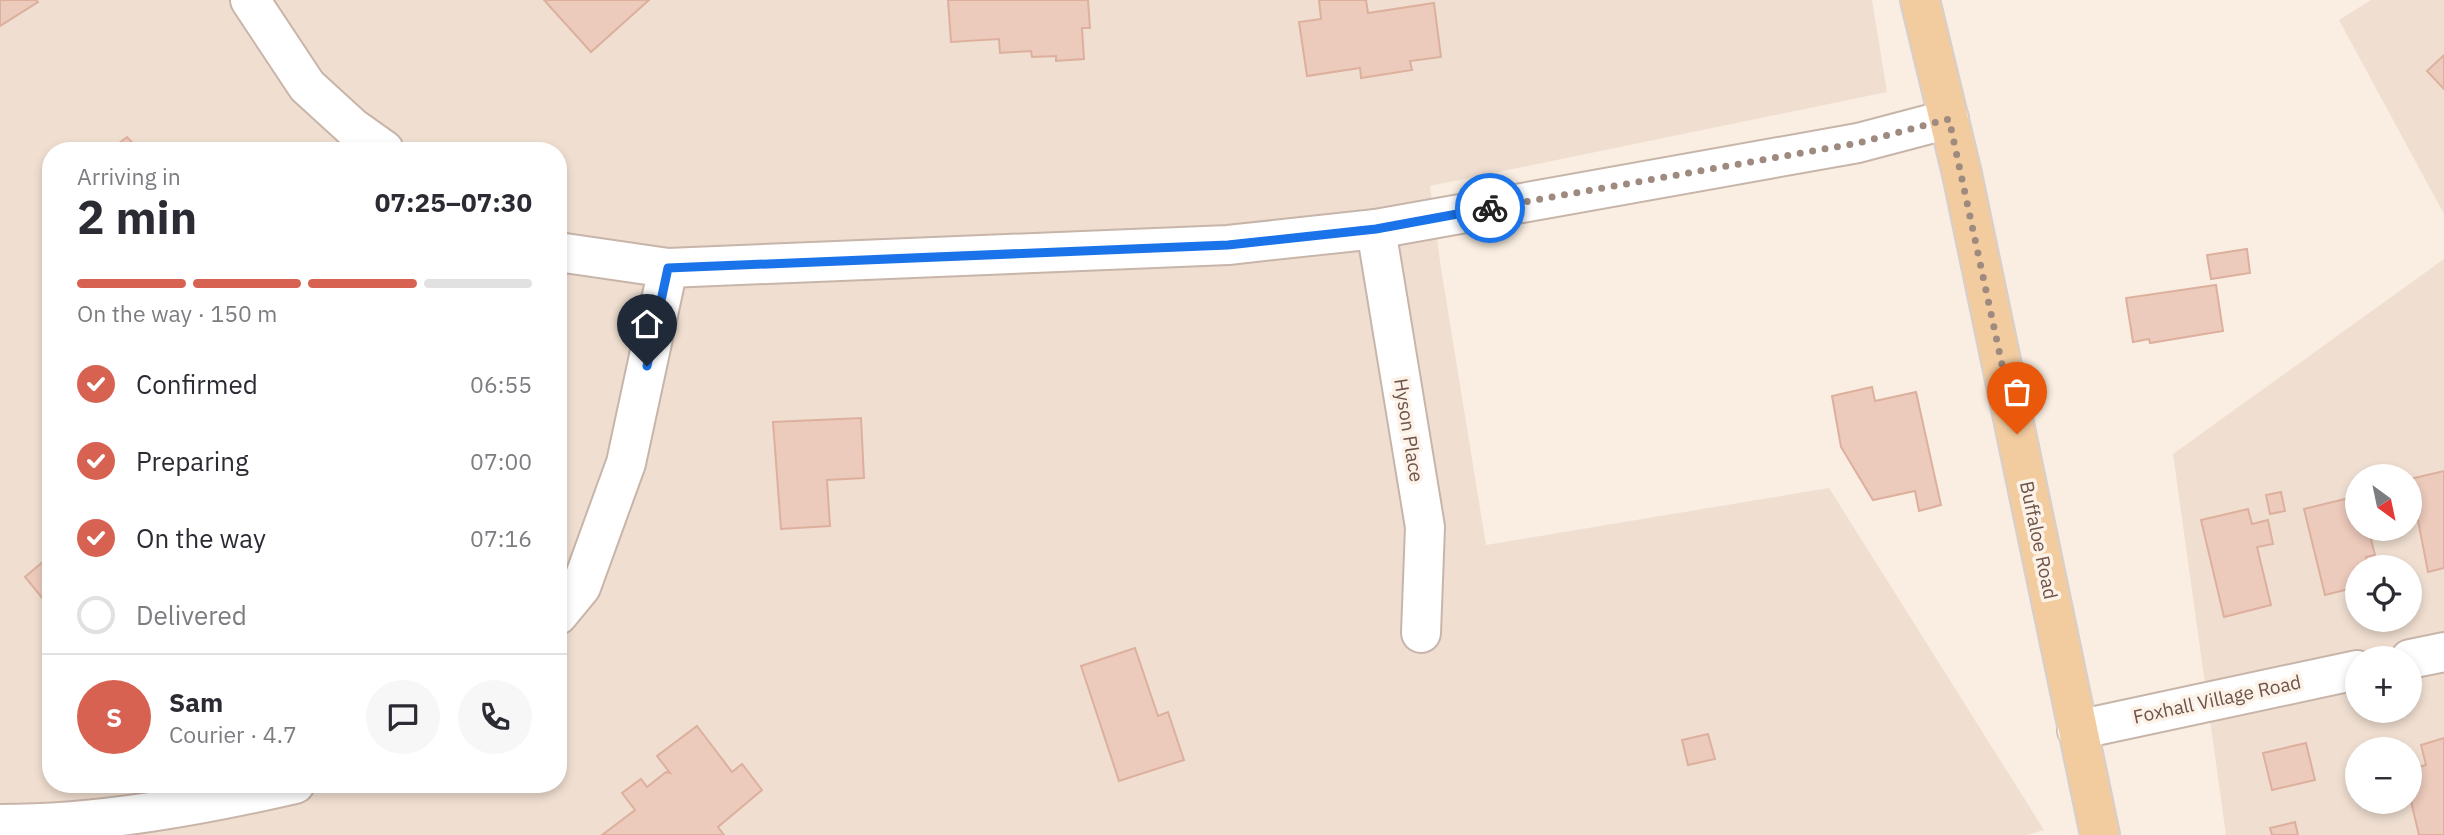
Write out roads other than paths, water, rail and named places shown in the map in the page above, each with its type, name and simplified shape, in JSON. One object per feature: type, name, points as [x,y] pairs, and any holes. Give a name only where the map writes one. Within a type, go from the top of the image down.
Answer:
[{"type":"main road","name":"Buffaloe Road","points":[[1920,0],[1949,119],[2100,835]]},
{"type":"street","points":[[250,0],[307,86],[353,128],[373,142]]},
{"type":"street","points":[[567,253],[668,268],[1228,245],[1376,229],[1858,143],[1949,119]]},
{"type":"street","name":"Hyson Place","points":[[1376,229],[1425,527],[1421,633]]},
{"type":"street","points":[[567,604],[581,587],[626,463],[668,268]]},
{"type":"street","points":[[2422,657],[2444,652]]},
{"type":"street","name":"Foxhall Village Road","points":[[2077,730],[2345,673]]},
{"type":"street","points":[[0,824],[61,824],[257,793]]}]
